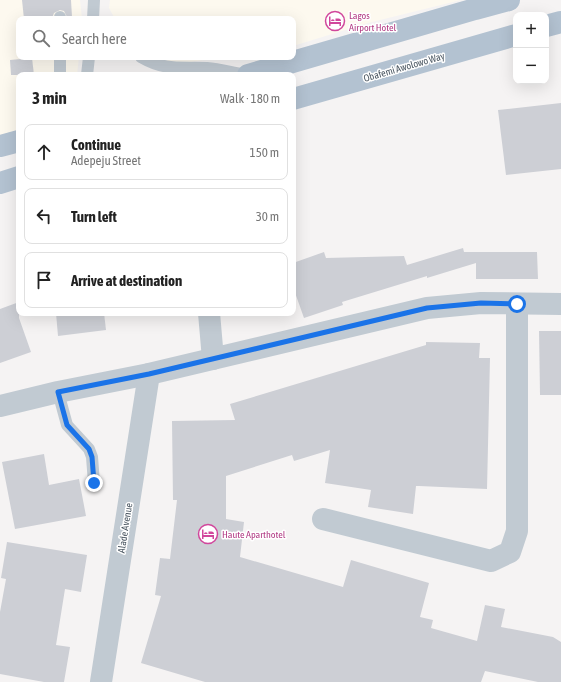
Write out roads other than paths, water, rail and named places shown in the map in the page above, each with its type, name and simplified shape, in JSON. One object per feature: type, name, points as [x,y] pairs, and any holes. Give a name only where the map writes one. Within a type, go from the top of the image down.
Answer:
[{"type":"main road","points":[[257,72],[509,0]]},
{"type":"main road","points":[[549,25],[561,22]]},
{"type":"main road","name":"Obafemi Awolowo Way","points":[[296,98],[513,36]]},
{"type":"main road","points":[[0,146],[16,142]]},
{"type":"main road","points":[[0,183],[16,178]]},
{"type":"street","points":[[0,406],[58,392],[149,374],[427,308],[481,303],[561,304]]},
{"type":"street","points":[[322,519],[491,561],[510,552],[517,531],[517,304]]},
{"type":"street","points":[[209,316],[213,359]]},
{"type":"street","name":"Alade Avenue","points":[[101,682],[149,374]]},
{"type":"lane","points":[[60,60],[60,72]]},
{"type":"lane","points":[[87,72],[89,60]]},
{"type":"lane","points":[[146,60],[165,67],[207,68],[230,72]]},
{"type":"lane","points":[[58,392],[67,425],[89,449],[92,457],[94,483]]},
{"type":"place","name":"Lagos Airport Hotel","points":[[335,21]]},
{"type":"place","name":"Haute Aparthotel","points":[[208,534]]}]
